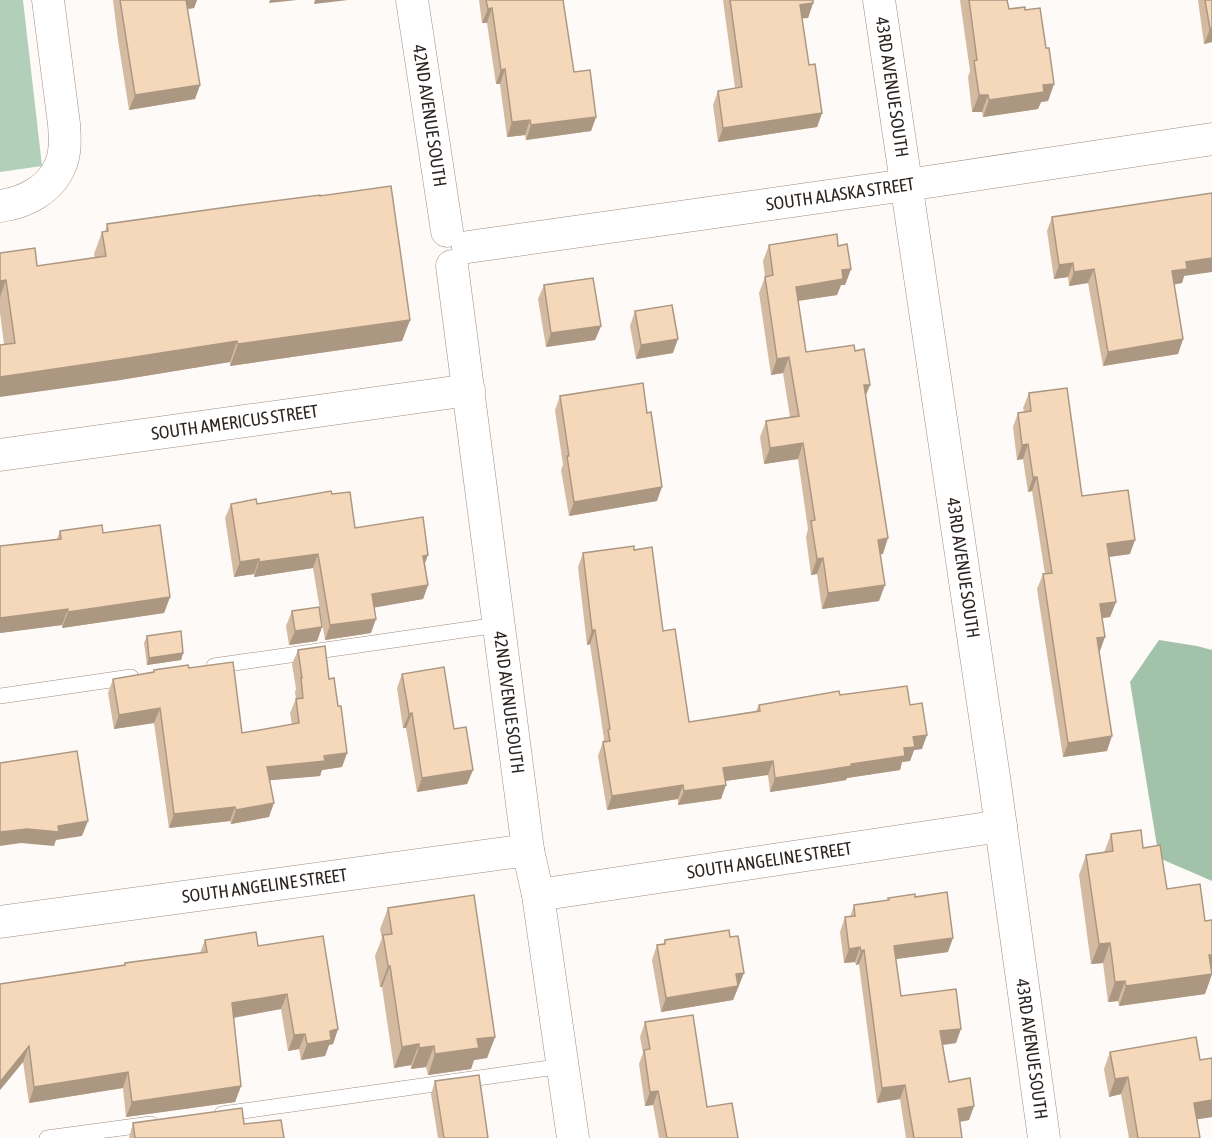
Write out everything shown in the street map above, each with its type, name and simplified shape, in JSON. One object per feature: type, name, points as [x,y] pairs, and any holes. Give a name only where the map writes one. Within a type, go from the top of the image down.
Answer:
[{"type":"street","points":[[0,206],[32,197],[49,183],[60,166],[65,144],[64,124],[48,0]]},
{"type":"street","name":"42ND AVENUE SOUTH","points":[[412,0],[456,248],[469,390],[498,626],[528,850],[538,895],[573,1138]]},
{"type":"street","name":"43RD AVENUE SOUTH","points":[[879,0],[1001,826],[1044,1138]]},
{"type":"street","name":"SOUTH ALASKA STREET","points":[[456,248],[1212,139]]},
{"type":"street","name":"SOUTH AMERICUS STREET","points":[[0,455],[469,390]]},
{"type":"street","name":"SOUTH ANGELINE STREET","points":[[538,895],[1001,826]]},
{"type":"street","name":"SOUTH ANGELINE STREET","points":[[0,922],[528,850]]},
{"type":"lane","points":[[199,668],[498,626]]},
{"type":"lane","points":[[0,696],[141,676]]},
{"type":"lane","points":[[213,1115],[563,1066]]},
{"type":"lane","points":[[47,1138],[165,1122]]},
{"type":"green space","points":[[0,0],[23,0],[42,166],[0,172]]},
{"type":"green space","points":[[1159,640],[1212,650],[1212,881],[1159,858],[1130,682]]},
{"type":"building","points":[[120,0],[186,0],[200,85],[135,95]]},
{"type":"building","points":[[486,0],[563,0],[574,72],[590,70],[596,117],[531,125],[530,120],[512,122],[505,69],[501,70],[492,8],[488,9]]},
{"type":"building","points":[[730,0],[813,0],[813,3],[800,5],[809,65],[815,64],[822,113],[723,128],[718,91],[742,87]]},
{"type":"building","points":[[969,0],[1007,0],[1009,9],[1040,8],[1054,84],[1043,85],[1044,92],[989,100],[988,95],[979,95]]},
{"type":"building","points":[[1205,0],[1212,0],[1212,29],[1210,29]]},
{"type":"building","points":[[391,186],[410,320],[238,344],[237,341],[0,377],[0,345],[15,343],[6,280],[0,281],[0,253],[35,248],[37,266],[106,256],[102,232],[108,231],[107,224]]},
{"type":"building","points":[[1212,193],[1212,258],[1186,262],[1187,269],[1172,271],[1183,339],[1108,352],[1094,269],[1074,272],[1073,263],[1059,265],[1052,217]]},
{"type":"building","points":[[837,234],[838,246],[847,244],[851,269],[842,270],[843,279],[796,287],[806,352],[854,345],[855,351],[864,349],[870,385],[864,385],[888,538],[878,540],[885,585],[828,593],[823,558],[817,559],[811,521],[815,520],[803,443],[770,448],[766,421],[799,416],[789,357],[777,359],[765,277],[773,275],[769,245]]},
{"type":"building","points":[[593,278],[601,326],[551,333],[544,285]]},
{"type":"building","points":[[672,305],[678,339],[641,345],[635,311]]},
{"type":"building","points":[[643,383],[647,413],[651,412],[662,487],[574,502],[560,396]]},
{"type":"building","points":[[1067,388],[1082,496],[1128,490],[1135,540],[1107,544],[1116,602],[1100,604],[1105,637],[1097,638],[1112,736],[1068,743],[1043,574],[1052,573],[1037,477],[1033,477],[1028,444],[1022,445],[1018,413],[1031,411],[1029,393]]},
{"type":"building","points":[[331,491],[332,494],[350,492],[355,528],[423,517],[428,555],[423,556],[428,585],[372,594],[376,619],[330,625],[318,554],[259,562],[259,559],[240,562],[231,504],[256,499],[257,504]]},
{"type":"building","points":[[102,525],[103,533],[160,525],[170,597],[68,612],[68,609],[0,618],[0,546],[61,539],[60,531]]},
{"type":"building","points":[[634,546],[634,550],[652,547],[663,631],[675,629],[689,722],[760,711],[759,705],[839,691],[840,695],[907,686],[910,705],[922,703],[927,735],[913,737],[915,747],[904,748],[905,756],[775,778],[773,761],[723,768],[726,785],[684,791],[683,785],[612,796],[603,742],[610,741],[608,730],[610,729],[595,630],[592,630],[583,553]]},
{"type":"building","points":[[319,607],[322,627],[295,631],[292,611]]},
{"type":"building","points":[[181,631],[183,653],[149,658],[147,636]]},
{"type":"building","points":[[325,646],[329,679],[334,678],[338,706],[341,706],[347,753],[324,756],[325,761],[267,767],[274,803],[236,810],[235,807],[174,814],[160,708],[119,715],[113,679],[188,665],[189,668],[233,662],[242,733],[299,723],[296,699],[303,698],[298,650]]},
{"type":"building","points":[[444,667],[454,729],[466,727],[473,770],[422,778],[412,713],[409,714],[402,674]]},
{"type":"building","points":[[77,751],[88,821],[58,826],[59,832],[27,829],[0,832],[0,763]]},
{"type":"building","points":[[1141,830],[1143,848],[1160,845],[1167,889],[1200,884],[1205,921],[1212,920],[1212,955],[1209,955],[1212,974],[1126,986],[1125,981],[1115,982],[1110,943],[1099,944],[1086,855],[1113,851],[1111,834]]},
{"type":"building","points":[[947,892],[953,938],[894,946],[901,996],[956,989],[961,1029],[940,1031],[949,1082],[970,1078],[974,1106],[958,1109],[962,1138],[914,1138],[905,1085],[882,1088],[864,950],[861,951],[860,947],[849,949],[845,917],[855,916],[854,905],[915,894],[915,897]]},
{"type":"building","points":[[474,895],[495,1037],[477,1039],[479,1048],[435,1054],[434,1046],[419,1048],[419,1044],[402,1047],[383,935],[392,934],[388,908]]},
{"type":"building","points":[[729,930],[730,937],[738,936],[744,973],[736,974],[738,986],[666,998],[657,945],[665,944],[665,940]]},
{"type":"building","points":[[256,932],[258,946],[323,936],[338,1029],[330,1031],[331,1040],[307,1044],[305,1034],[294,1035],[287,994],[232,1003],[241,1086],[132,1102],[128,1072],[34,1087],[29,1046],[0,1082],[0,984],[207,952],[205,940]]},
{"type":"building","points":[[693,1015],[707,1107],[732,1103],[738,1138],[667,1138],[658,1091],[650,1092],[644,1050],[650,1049],[645,1022]]},
{"type":"building","points":[[1196,1037],[1200,1060],[1212,1058],[1212,1100],[1194,1103],[1200,1138],[1138,1138],[1128,1077],[1115,1079],[1110,1052]]},
{"type":"building","points":[[479,1075],[488,1138],[444,1138],[435,1081]]},
{"type":"building","points":[[242,1108],[244,1124],[281,1120],[284,1138],[135,1138],[133,1123]]}]
